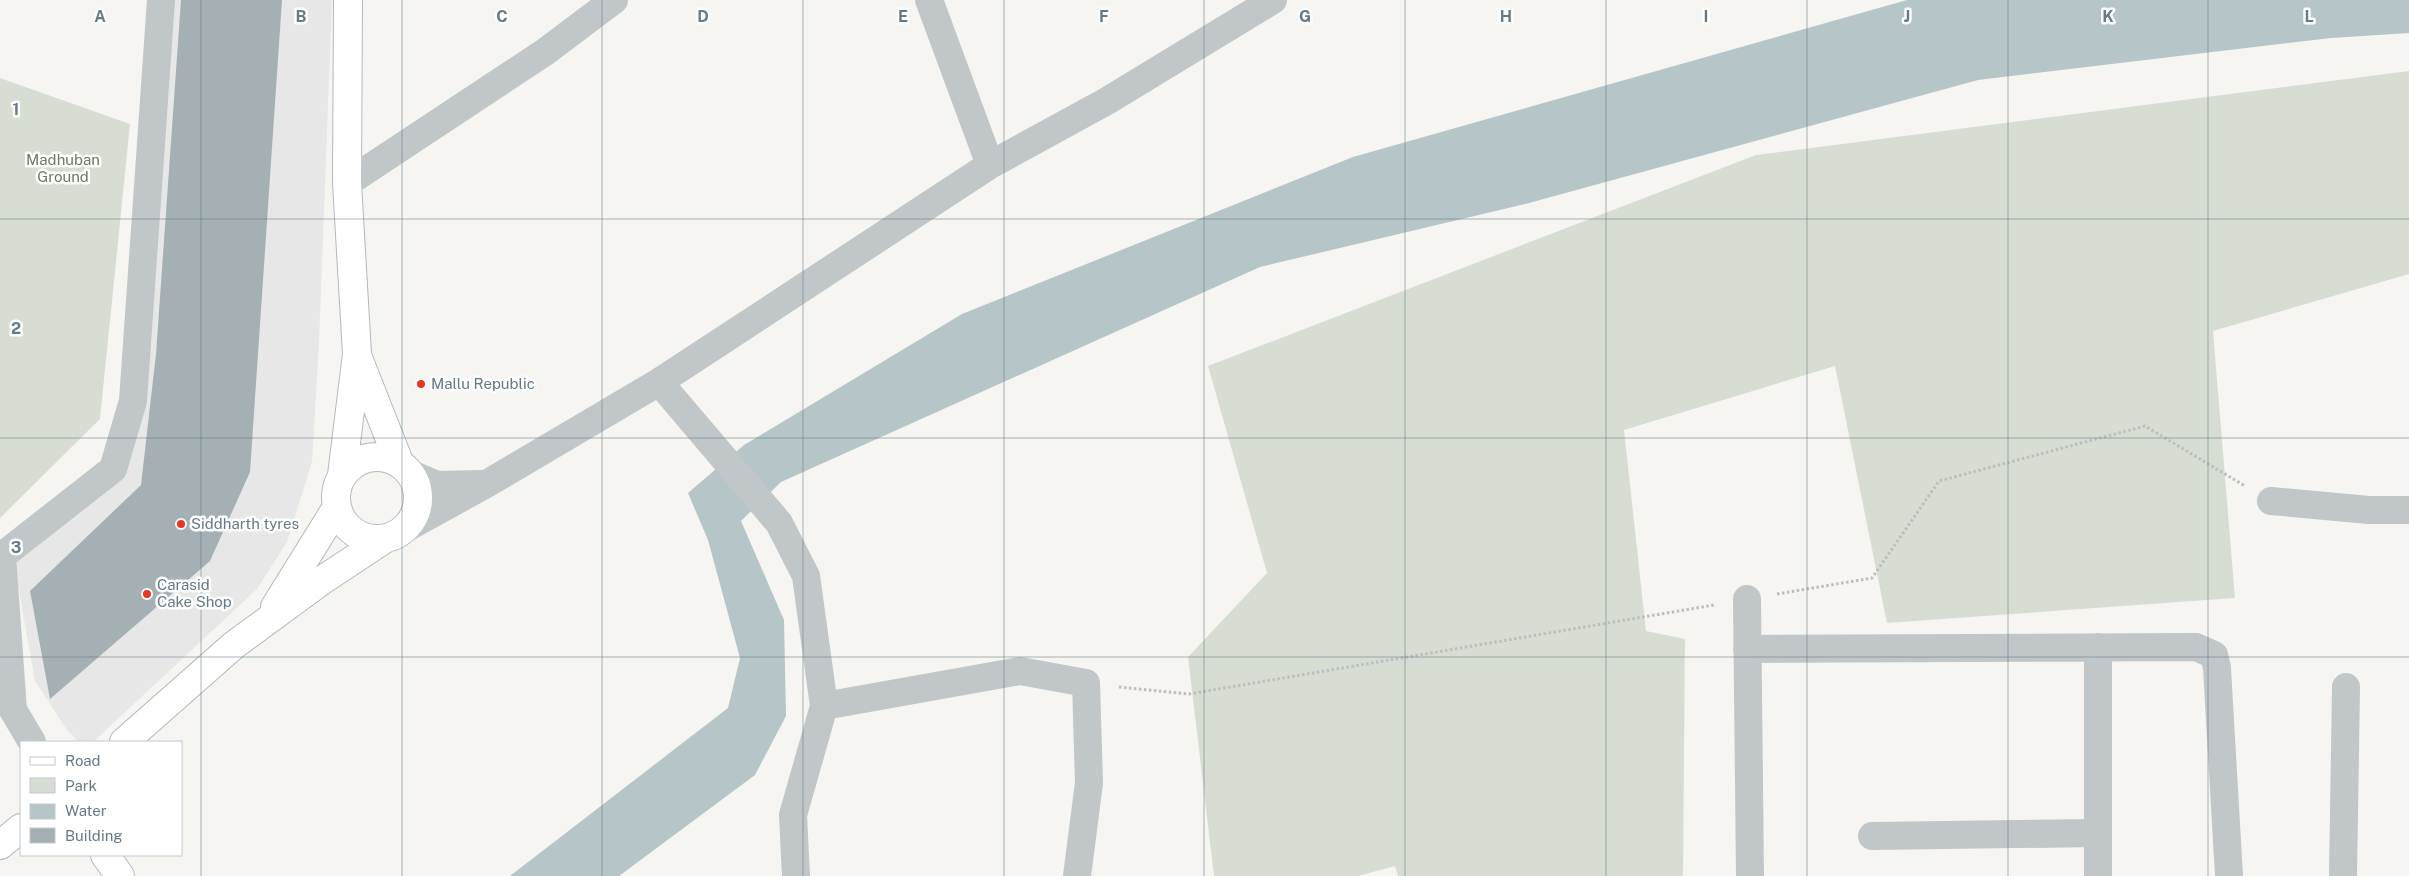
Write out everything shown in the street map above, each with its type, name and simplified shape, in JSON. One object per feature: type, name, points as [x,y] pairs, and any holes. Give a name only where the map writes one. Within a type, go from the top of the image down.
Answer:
[{"type":"main road","points":[[348,0],[347,183],[357,354],[342,476],[336,490],[337,507],[344,522],[355,533],[370,539],[394,535]]},
{"type":"main road","points":[[125,741],[234,645],[324,579],[394,535],[413,520],[418,505],[418,489],[405,468],[357,354]]},
{"type":"main road","points":[[342,476],[353,464],[368,457],[384,457],[405,468]]},
{"type":"main road","points":[[265,623],[337,507]]},
{"type":"main road","points":[[0,845],[20,829]]},
{"type":"main road","points":[[106,856],[120,876]]},
{"type":"street","points":[[31,741],[12,710],[2,556],[113,469],[133,401],[161,0]]},
{"type":"street","points":[[347,183],[545,52],[614,0]]},
{"type":"street","points":[[929,0],[990,165]]},
{"type":"street","points":[[394,535],[488,483],[659,382],[990,165],[1107,101],[1270,1]]},
{"type":"street","points":[[659,382],[779,523],[806,576],[824,706],[793,815],[796,876]]},
{"type":"street","points":[[405,468],[437,485],[488,483]]},
{"type":"street","points":[[2271,501],[2369,510],[2409,510]]},
{"type":"street","points":[[1747,599],[1750,876]]},
{"type":"street","points":[[2098,647],[2098,876]]},
{"type":"street","points":[[1747,649],[2196,647],[2214,656],[2217,668],[2229,876]]},
{"type":"street","points":[[824,706],[1020,671],[1086,683],[1089,783],[1077,876]]},
{"type":"street","points":[[2343,876],[2346,686]]},
{"type":"street","points":[[1872,836],[2098,833]]},
{"type":"path","points":[[1086,683],[1189,694],[1872,578],[1939,481],[2145,426],[2271,501]]},
{"type":"shaded area","points":[[169,0],[332,0],[319,342],[312,462],[287,542],[257,589],[94,741],[78,741],[67,730],[35,681],[14,564],[118,477],[133,448]]},
{"type":"green space","points":[[2409,71],[2409,274],[2213,331],[2235,598],[1887,623],[1835,366],[1624,430],[1646,631],[1685,639],[1683,876],[1398,876],[1395,866],[1358,876],[1214,876],[1188,657],[1267,573],[1208,366],[1756,155]]},
{"type":"green space","name":"Madhuban Ground","points":[[0,78],[130,124],[100,419],[0,518]]},
{"type":"water","points":[[1907,0],[2409,0],[2409,33],[2331,38],[1978,80],[1529,203],[1260,267],[781,482],[741,521],[784,620],[786,716],[755,775],[619,876],[510,876],[728,708],[740,658],[708,540],[688,493],[744,445],[962,314],[1353,157]]},
{"type":"building","points":[[181,0],[282,0],[250,472],[210,561],[50,699],[30,591],[141,485],[156,354]]},
{"type":"place","name":"Mallu Republic","points":[[421,384]]},
{"type":"place","name":"Siddharth tyres","points":[[181,524]]},
{"type":"place","name":"Carasid Cake Shop","points":[[147,594]]}]
